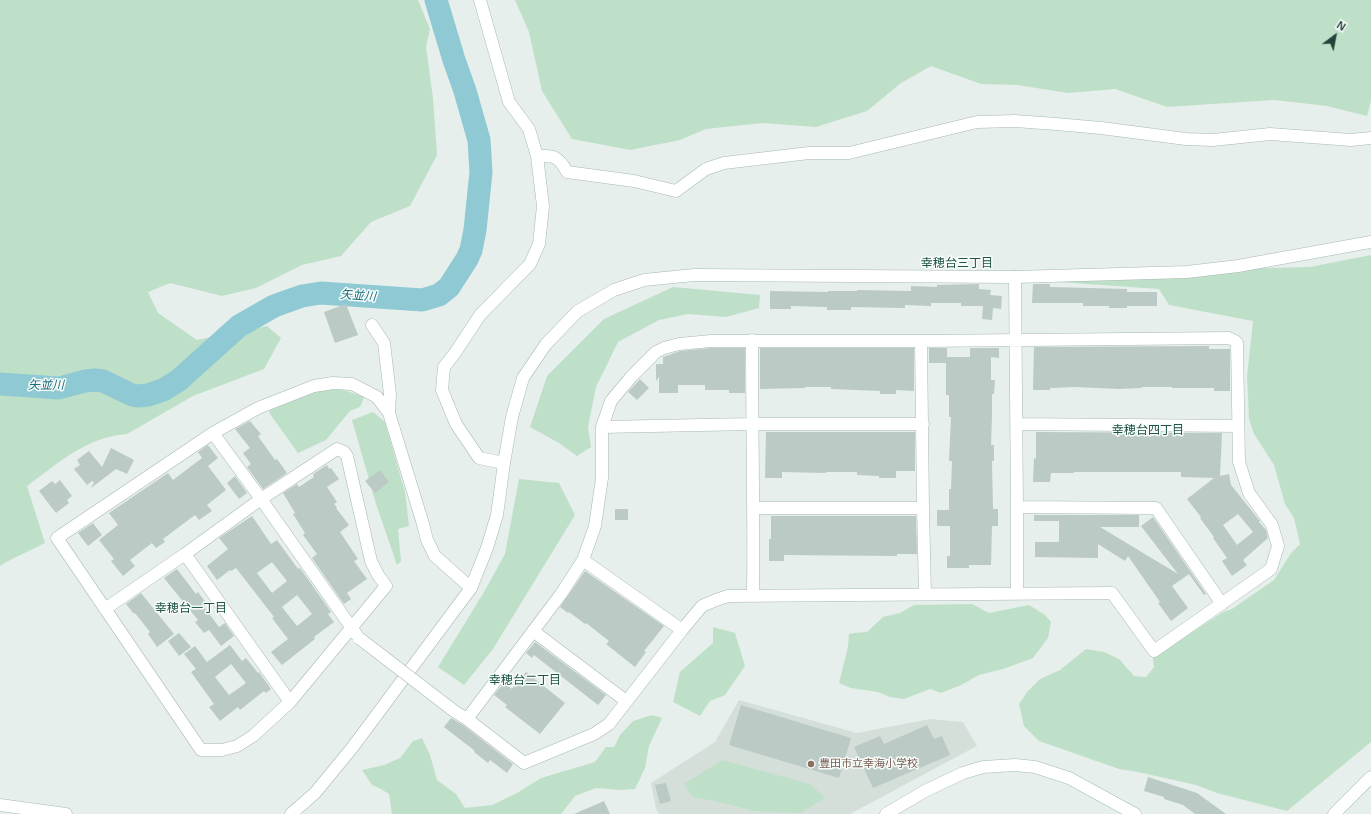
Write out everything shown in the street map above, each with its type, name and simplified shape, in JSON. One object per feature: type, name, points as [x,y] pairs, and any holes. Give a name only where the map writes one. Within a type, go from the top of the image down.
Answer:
[{"type":"street","points":[[480,0],[509,102],[529,129],[537,156],[542,206],[539,244],[530,264],[480,315],[444,367],[442,390],[456,424],[479,458],[504,463]]},
{"type":"street","points":[[537,156],[550,156],[562,163],[567,172],[634,181],[676,191],[706,169],[724,163],[809,153],[849,153],[977,122],[1015,120],[1100,128],[1186,139],[1213,140],[1270,134],[1351,140],[1371,138]]},
{"type":"street","points":[[291,814],[315,793],[352,748],[471,588],[487,548],[497,515],[512,417],[523,378],[546,344],[578,311],[614,290],[644,280],[694,276],[1015,277],[1187,272],[1238,266],[1371,242]]},
{"type":"street","points":[[1015,277],[1017,593]]},
{"type":"street","points":[[372,325],[384,343],[390,394],[389,413]]},
{"type":"street","points":[[213,433],[261,498],[355,633],[454,711],[467,719],[524,763],[594,734],[609,724],[702,606],[728,596],[1112,593],[1154,651],[1271,569],[1278,546],[1272,525],[1249,493],[1239,462],[1237,343],[1229,338],[922,341],[752,340],[711,341],[679,344],[664,348],[656,352],[631,376],[612,400],[602,427],[602,478],[595,526],[583,560],[561,594],[467,719]]},
{"type":"street","points":[[752,340],[754,508],[753,596]]},
{"type":"street","points":[[922,341],[922,508],[925,594]]},
{"type":"street","points":[[105,609],[185,554],[261,498],[337,449],[344,452],[347,456],[371,561],[378,575],[386,586],[355,633],[290,702],[253,736],[237,746],[222,750],[201,750],[105,609],[57,538],[213,433],[258,408],[314,386],[332,383],[352,384],[377,397],[389,413],[427,540],[435,556],[471,588]]},
{"type":"street","points":[[602,427],[752,424],[923,424]]},
{"type":"street","points":[[1016,424],[1238,426]]},
{"type":"street","points":[[1017,507],[1156,508],[1222,604]]},
{"type":"street","points":[[754,508],[922,508]]},
{"type":"street","points":[[185,554],[290,702]]},
{"type":"street","points":[[583,560],[682,630]]},
{"type":"street","points":[[533,631],[626,701]]},
{"type":"street","points":[[886,814],[925,791],[963,772],[983,767],[1014,765],[1035,767],[1069,778],[1135,814]]},
{"type":"street","points":[[1334,814],[1371,776]]},
{"type":"street","points":[[0,805],[66,814]]},
{"type":"shaded area","name":"豊田市立幸海小学校","points":[[739,700],[857,733],[930,719],[963,722],[977,746],[850,814],[659,814],[656,809],[651,783],[715,742]]},
{"type":"green space","points":[[0,0],[418,0],[430,29],[426,47],[433,98],[437,155],[410,206],[371,222],[341,256],[302,265],[256,288],[222,296],[170,283],[148,292],[158,313],[197,340],[267,326],[281,338],[264,369],[193,396],[127,434],[99,440],[86,446],[62,460],[27,486],[45,543],[0,566]]},
{"type":"green space","points":[[515,0],[1371,0],[1371,100],[1367,116],[1327,106],[1274,100],[1167,107],[1115,89],[1068,93],[1017,85],[981,84],[931,66],[901,83],[867,111],[816,127],[762,123],[706,129],[680,140],[630,150],[572,139],[542,91],[529,32]]},
{"type":"green space","points":[[1371,255],[1371,742],[1287,811],[1217,793],[1196,785],[1119,769],[1039,741],[1024,726],[1019,704],[1027,692],[1040,679],[1060,670],[1086,649],[1104,652],[1119,659],[1134,676],[1146,677],[1154,667],[1153,658],[1223,612],[1232,609],[1274,580],[1291,553],[1300,544],[1294,518],[1285,504],[1274,465],[1254,434],[1249,419],[1247,376],[1253,321],[1169,305],[1159,289],[1058,282],[1054,273],[1310,267]]},
{"type":"green space","points":[[673,287],[760,295],[759,308],[726,317],[688,314],[659,320],[618,342],[596,387],[588,427],[591,447],[577,456],[559,443],[530,427],[547,376],[604,319]]},
{"type":"green space","points":[[315,380],[364,397],[360,407],[350,411],[326,440],[298,453],[270,414],[267,403]]},
{"type":"green space","points":[[373,412],[385,422],[405,492],[409,526],[398,529],[401,561],[397,565],[376,504],[352,420]]},
{"type":"green space","points":[[519,479],[559,483],[575,515],[493,649],[464,685],[438,667],[484,592],[505,554]]},
{"type":"green space","points":[[972,604],[989,613],[1029,605],[1045,615],[1051,622],[1048,638],[1033,658],[1003,669],[979,675],[961,685],[941,693],[930,689],[904,699],[890,697],[878,692],[851,688],[839,683],[848,647],[849,634],[867,632],[883,617],[900,613],[914,605]]},
{"type":"green space","points":[[713,627],[735,633],[745,666],[725,695],[710,701],[700,716],[673,702],[680,672],[713,643]]},
{"type":"green space","points":[[652,715],[662,718],[649,746],[645,768],[635,789],[620,790],[596,788],[575,796],[561,814],[392,814],[389,794],[372,785],[362,770],[384,765],[400,758],[413,741],[422,738],[430,755],[437,780],[456,794],[465,808],[492,805],[517,793],[541,778],[595,762],[606,747],[614,747],[620,735],[633,721]]},
{"type":"green space","points":[[722,760],[810,784],[825,798],[801,813],[754,811],[693,797],[684,784]]},
{"type":"building","points":[[979,284],[979,289],[991,290],[990,295],[1002,296],[1001,309],[993,308],[992,320],[982,319],[983,306],[961,306],[961,303],[931,303],[931,306],[905,305],[905,308],[851,307],[851,310],[827,310],[827,307],[791,306],[791,309],[770,309],[770,291],[911,291],[911,286],[937,287],[937,285]]},
{"type":"building","points":[[1033,284],[1050,284],[1050,287],[1127,289],[1127,292],[1157,292],[1157,306],[1127,306],[1127,308],[1109,308],[1109,306],[1083,306],[1083,303],[1032,303]]},
{"type":"building","points":[[346,304],[358,335],[335,343],[324,312]]},
{"type":"building","points":[[1209,346],[1209,349],[1230,349],[1230,391],[1214,391],[1214,388],[1172,387],[1119,389],[1075,387],[1050,388],[1050,390],[1033,390],[1034,347]]},
{"type":"building","points":[[711,348],[745,348],[745,393],[729,393],[729,390],[705,390],[705,385],[678,385],[678,393],[659,393],[659,377],[656,381],[656,364],[663,364],[663,357],[680,351]]},
{"type":"building","points":[[760,348],[914,348],[914,391],[896,390],[896,394],[880,394],[880,391],[831,389],[831,387],[760,389]]},
{"type":"building","points":[[929,348],[947,348],[947,357],[970,357],[970,348],[999,348],[999,358],[991,357],[991,380],[995,380],[994,394],[992,394],[991,445],[994,445],[994,461],[992,461],[993,509],[998,509],[998,526],[992,526],[991,565],[969,565],[969,568],[947,568],[947,556],[950,556],[950,526],[937,526],[937,510],[949,510],[949,489],[951,489],[952,461],[949,461],[951,417],[949,417],[949,395],[946,395],[946,363],[929,363]]},
{"type":"building","points":[[640,379],[649,388],[637,400],[628,392]]},
{"type":"building","points":[[250,421],[261,434],[258,436],[275,460],[277,459],[287,473],[263,489],[247,467],[251,464],[243,453],[250,448],[235,429]]},
{"type":"building","points":[[766,432],[915,432],[915,471],[896,471],[896,478],[879,478],[879,476],[857,475],[857,472],[782,472],[782,478],[765,478]]},
{"type":"building","points":[[1036,432],[1222,433],[1220,476],[1229,474],[1231,485],[1260,521],[1259,522],[1266,530],[1268,538],[1243,560],[1247,565],[1232,576],[1222,561],[1227,558],[1200,518],[1201,517],[1187,499],[1214,478],[1181,477],[1181,472],[1074,472],[1051,473],[1050,482],[1033,482],[1034,458],[1036,459]],"holes":[[[1238,514],[1253,532],[1237,545],[1223,525]]]},
{"type":"building","points":[[208,445],[218,458],[208,466],[226,490],[207,505],[212,511],[199,520],[195,515],[163,539],[165,542],[156,548],[152,543],[130,560],[135,566],[123,576],[111,561],[114,559],[99,540],[118,525],[109,513],[168,473],[173,480],[202,458],[198,452]]},
{"type":"building","points":[[111,448],[134,460],[127,474],[116,469],[91,488],[94,482],[92,481],[87,485],[74,469],[80,465],[77,460],[89,451],[102,467]]},
{"type":"building","points":[[327,465],[339,479],[327,487],[337,502],[334,504],[337,507],[336,508],[349,525],[340,532],[358,559],[354,561],[367,579],[347,593],[351,599],[344,604],[312,558],[317,554],[303,535],[305,533],[293,514],[295,513],[283,493],[297,484],[299,487],[314,477],[313,474]]},
{"type":"building","points":[[380,470],[389,482],[375,493],[365,481]]},
{"type":"building","points":[[235,476],[247,493],[239,499],[227,483]]},
{"type":"building","points":[[60,480],[72,496],[67,500],[69,503],[56,513],[39,491],[52,481],[55,484]]},
{"type":"building","points":[[615,509],[628,509],[628,520],[615,520]]},
{"type":"building","points":[[1034,515],[1139,515],[1139,527],[1100,527],[1178,574],[1141,526],[1153,517],[1206,594],[1204,595],[1189,574],[1172,586],[1188,608],[1171,621],[1158,603],[1160,602],[1128,556],[1125,561],[1098,544],[1098,558],[1035,557],[1035,542],[1059,542],[1059,521],[1034,521]]},
{"type":"building","points":[[252,516],[271,544],[277,540],[298,569],[300,568],[331,612],[328,614],[334,622],[282,665],[271,652],[288,639],[272,618],[274,617],[236,568],[231,571],[230,570],[217,580],[207,566],[228,549],[219,538]],"holes":[[[272,562],[287,581],[272,593],[257,573]],[[297,595],[312,614],[297,626],[282,607]]]},
{"type":"building","points":[[771,516],[916,516],[917,554],[897,554],[897,556],[784,555],[784,561],[769,561]]},
{"type":"building","points":[[93,523],[102,535],[88,546],[78,533]]},
{"type":"building","points":[[177,569],[196,594],[198,592],[207,604],[204,607],[219,627],[225,623],[234,636],[221,646],[209,630],[204,633],[195,622],[198,620],[164,578]]},
{"type":"building","points":[[585,571],[664,626],[644,651],[646,652],[635,667],[606,644],[609,641],[586,623],[585,624],[560,607]]},
{"type":"building","points":[[141,593],[174,634],[157,647],[148,634],[150,632],[126,604]]},
{"type":"building","points":[[179,633],[191,647],[179,656],[168,641]]},
{"type":"building","points":[[535,642],[606,695],[598,705],[534,655],[532,658],[526,653]]},
{"type":"building","points":[[230,645],[242,661],[246,658],[258,673],[259,672],[271,689],[266,693],[264,691],[240,710],[238,707],[220,721],[209,707],[214,704],[191,672],[196,669],[184,654],[195,646],[207,662]],"holes":[[[231,664],[246,683],[229,695],[215,677]]]},
{"type":"building","points":[[526,672],[565,703],[540,734],[505,707],[507,705],[494,695],[504,683],[512,689]]},
{"type":"building","points":[[741,705],[851,738],[839,778],[729,745]]},
{"type":"building","points":[[451,718],[463,725],[513,764],[507,773],[490,760],[488,763],[444,727]]},
{"type":"building","points":[[927,725],[934,739],[942,736],[950,755],[873,788],[854,747],[880,736],[884,744]]},
{"type":"building","points":[[1148,777],[1197,793],[1226,814],[1195,814],[1183,805],[1144,791]]},
{"type":"building","points":[[666,783],[671,801],[660,804],[655,785]]},
{"type":"building","points":[[604,801],[610,814],[574,814]]},
{"type":"waterway","name":"矢並川","points":[[0,384],[59,388],[95,380],[103,381],[132,395],[148,395],[163,390],[179,380],[239,326],[274,306],[302,296],[321,293],[422,300],[439,295],[449,287],[471,250],[475,230],[481,172],[479,140],[436,0]]},
{"type":"place","name":"豊田市立幸海小学校","points":[[811,764]]},
{"type":"district","name":"幸穂台三丁目","points":[[957,264]]},
{"type":"district","name":"幸穂台四丁目","points":[[1148,431]]},
{"type":"district","name":"幸穂台一丁目","points":[[191,609]]},
{"type":"district","name":"幸穂台二丁目","points":[[525,681]]}]
